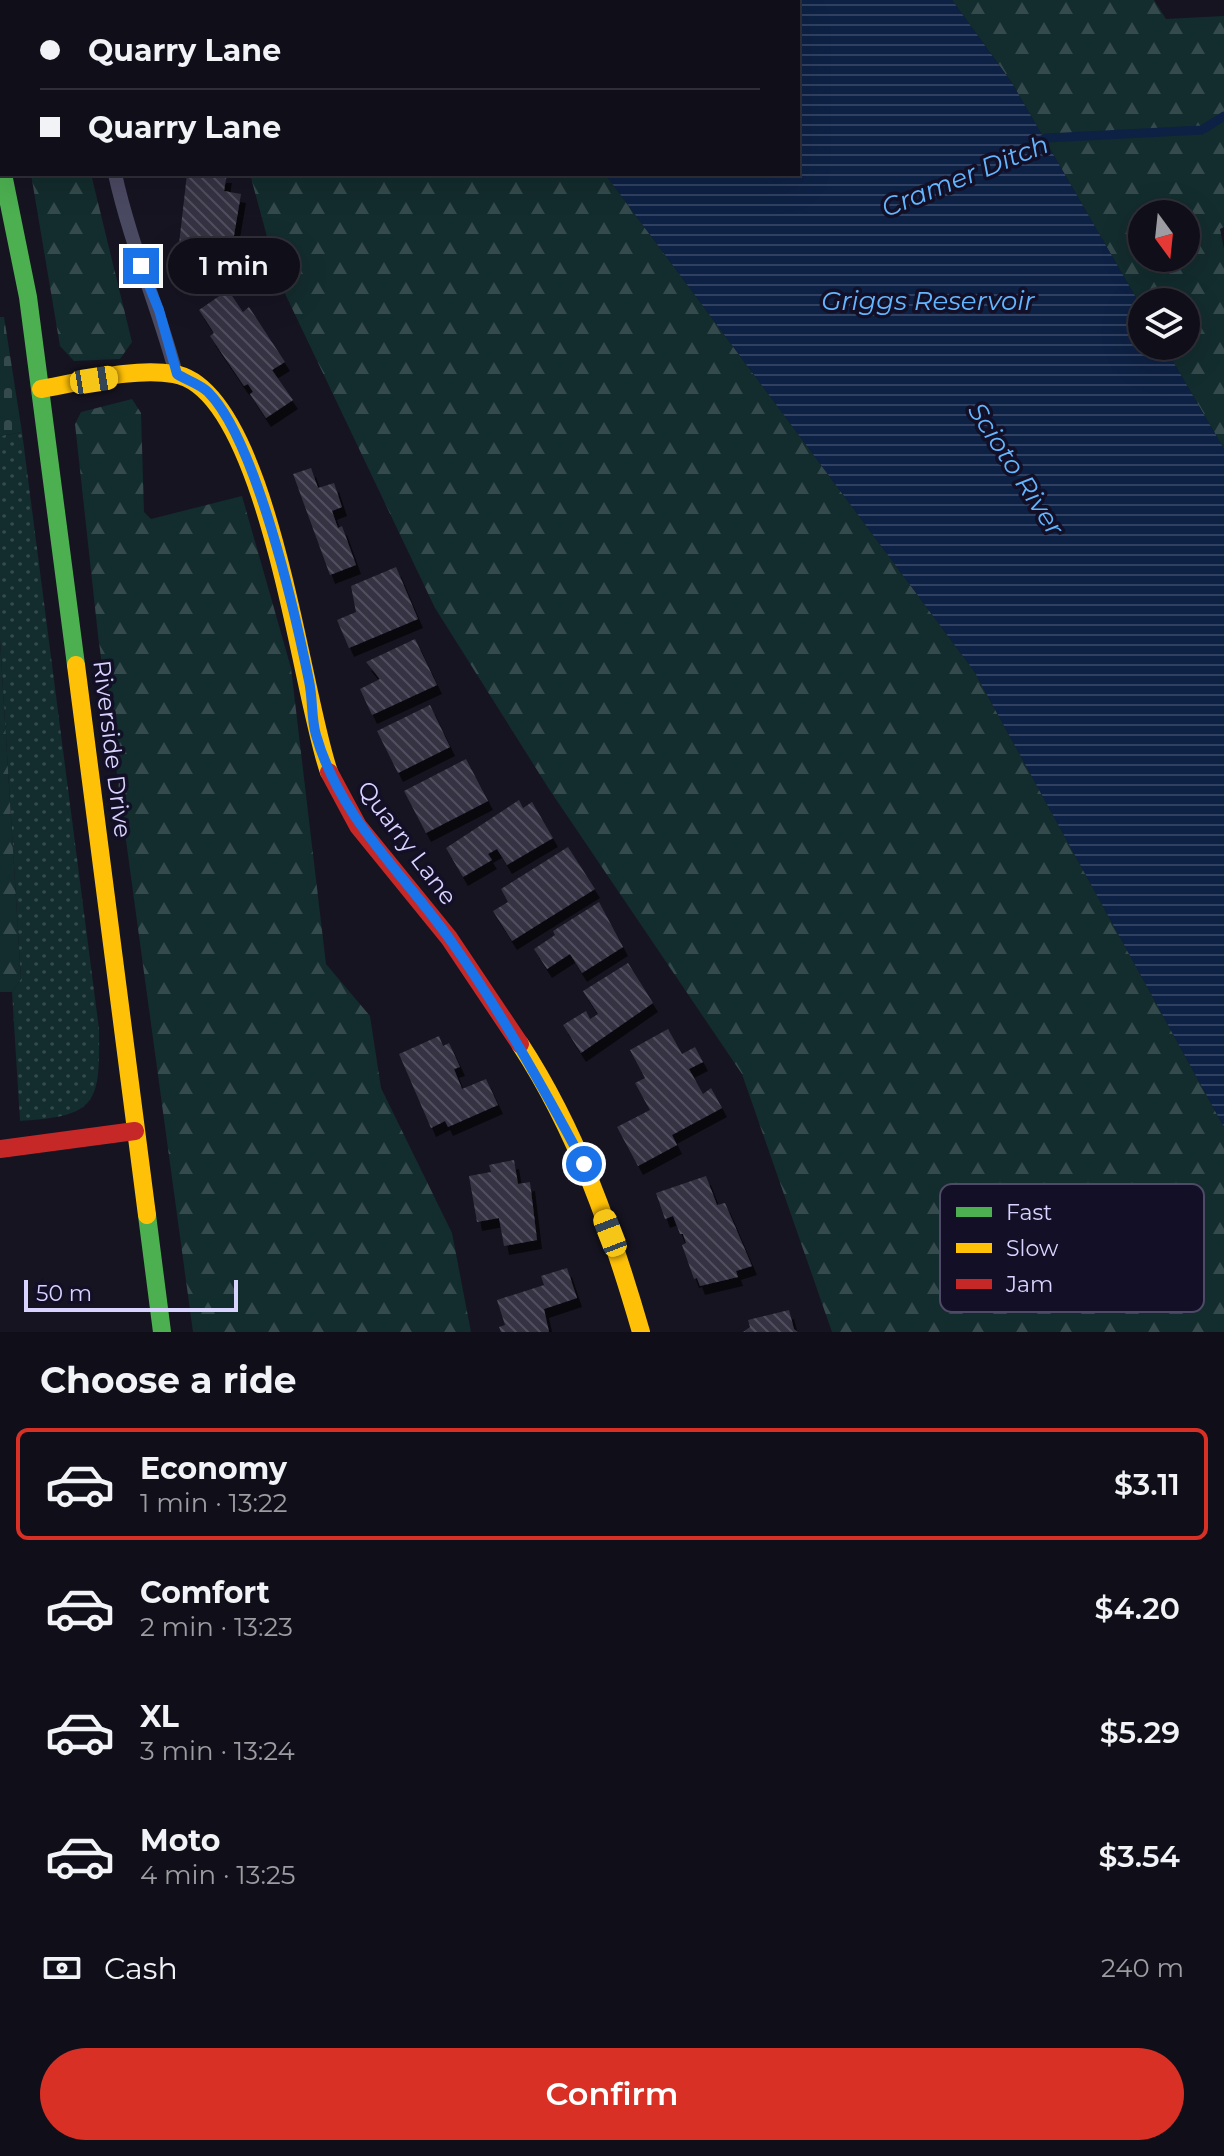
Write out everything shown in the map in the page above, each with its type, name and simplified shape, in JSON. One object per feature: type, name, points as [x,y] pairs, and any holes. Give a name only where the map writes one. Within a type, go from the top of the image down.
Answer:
[{"type":"street","name":"Riverside Drive","points":[[3,176],[28,297],[41,389],[162,1332]]},
{"type":"street","points":[[41,389],[142,373],[177,374]]},
{"type":"street","name":"Quarry Lane","points":[[177,374],[207,391],[227,419],[265,506],[310,684],[315,733],[333,784],[358,826],[449,938],[523,1049],[584,1164],[619,1256],[641,1332]]},
{"type":"street","points":[[0,1149],[135,1131]]},
{"type":"lane","points":[[115,176],[132,244],[159,310],[177,374]]},
{"type":"green space","points":[[952,0],[1154,0],[1166,19],[1224,16],[1224,227],[1220,229],[1224,249],[1224,449],[1172,360],[1200,360],[1200,288],[1130,288],[1012,83]]},
{"type":"green space","points":[[31,176],[91,176],[132,342],[120,359],[74,361],[60,346]]},
{"type":"green space","points":[[251,176],[606,176],[974,671],[1224,1127],[1224,1332],[832,1332],[742,1074],[549,789],[435,608],[279,281]]},
{"type":"green space","points":[[0,317],[4,317],[22,432],[0,436]]},
{"type":"green space","points":[[132,399],[141,413],[144,512],[151,519],[242,496],[291,668],[326,964],[370,1016],[381,1088],[452,1233],[471,1332],[193,1332],[98,635],[75,424],[81,412]]},
{"type":"green space","points":[[22,432],[99,1029],[99,1054],[95,1089],[80,1109],[46,1119],[20,1121],[12,992],[21,979],[0,640],[0,436]]},
{"type":"green space","points":[[0,641],[21,979],[12,992],[0,992]]},
{"type":"water","name":"Griggs Reservoir","points":[[800,0],[952,0],[1012,83],[1130,288],[1128,288],[1128,360],[1172,360],[1224,449],[1224,1127],[974,671],[606,176],[800,176]]},
{"type":"building","points":[[187,176],[227,176],[224,191],[241,194],[231,253],[179,244]]},
{"type":"building","points":[[228,290],[243,312],[249,307],[285,362],[272,370],[293,400],[266,418],[250,394],[253,392],[248,384],[244,386],[210,336],[214,333],[199,310]]},
{"type":"building","points":[[311,468],[318,488],[334,483],[342,507],[332,511],[338,528],[342,526],[356,565],[330,575],[293,474]]},
{"type":"building","points":[[396,567],[418,619],[349,648],[337,620],[356,612],[351,586]]},
{"type":"building","points":[[415,639],[437,685],[372,715],[360,689],[380,679],[366,662]]},
{"type":"building","points":[[430,705],[450,747],[398,773],[377,731]]},
{"type":"building","points":[[466,759],[488,801],[426,833],[404,791]]},
{"type":"building","points":[[519,800],[523,808],[532,802],[553,838],[507,865],[497,849],[488,854],[492,860],[463,877],[446,848]]},
{"type":"building","points":[[568,847],[595,889],[512,941],[493,911],[508,902],[501,889]]},
{"type":"building","points":[[599,902],[623,947],[582,973],[570,954],[547,969],[534,949],[555,935],[553,931]]},
{"type":"building","points":[[628,963],[653,1003],[581,1053],[563,1025],[586,1011],[590,1019],[598,1014],[583,991]]},
{"type":"building","points":[[668,1029],[682,1054],[695,1047],[703,1062],[689,1069],[703,1094],[711,1088],[722,1108],[672,1135],[677,1145],[638,1166],[617,1127],[650,1110],[635,1083],[645,1078],[630,1050]]},
{"type":"building","points":[[439,1036],[443,1046],[449,1043],[460,1067],[454,1069],[462,1089],[486,1079],[498,1105],[448,1127],[445,1121],[431,1128],[399,1054]]},
{"type":"building","points":[[514,1160],[518,1184],[530,1182],[537,1240],[504,1246],[499,1218],[477,1222],[469,1176],[491,1172],[489,1165]]},
{"type":"building","points":[[706,1176],[717,1205],[725,1203],[752,1266],[736,1271],[738,1277],[700,1286],[697,1278],[694,1279],[682,1245],[686,1243],[683,1234],[680,1234],[673,1216],[665,1219],[656,1193]]},
{"type":"building","points":[[567,1268],[577,1298],[544,1309],[549,1332],[501,1332],[499,1327],[505,1325],[497,1300],[544,1285],[541,1276]]},
{"type":"building","points":[[789,1310],[794,1329],[798,1332],[743,1332],[750,1327],[748,1320]]},
{"type":"waterway","name":"Cramer Ditch","points":[[1033,144],[1046,138],[1202,130],[1224,116]]},
{"type":"traffic: fast","points":[[3,176],[28,297],[76,665]]},
{"type":"traffic: fast","points":[[147,1215],[162,1332]]},
{"type":"traffic: slow","points":[[41,389],[90,379],[158,372],[174,374],[206,392],[234,432],[257,486],[276,550],[329,772]]},
{"type":"traffic: slow","points":[[76,665],[147,1215]]},
{"type":"traffic: slow","points":[[520,1044],[576,1147],[605,1220],[641,1332]]},
{"type":"traffic: jam","points":[[329,772],[358,826],[449,938],[520,1044]]},
{"type":"traffic: jam","points":[[0,1149],[135,1131]]},
{"type":"route","points":[[141,266],[159,310],[177,374],[207,391],[227,419],[265,506],[310,684],[315,733],[333,784],[358,826],[449,938],[523,1049],[584,1164]]},
{"type":"water label","name":"Scioto River","points":[[1016,469]]}]
